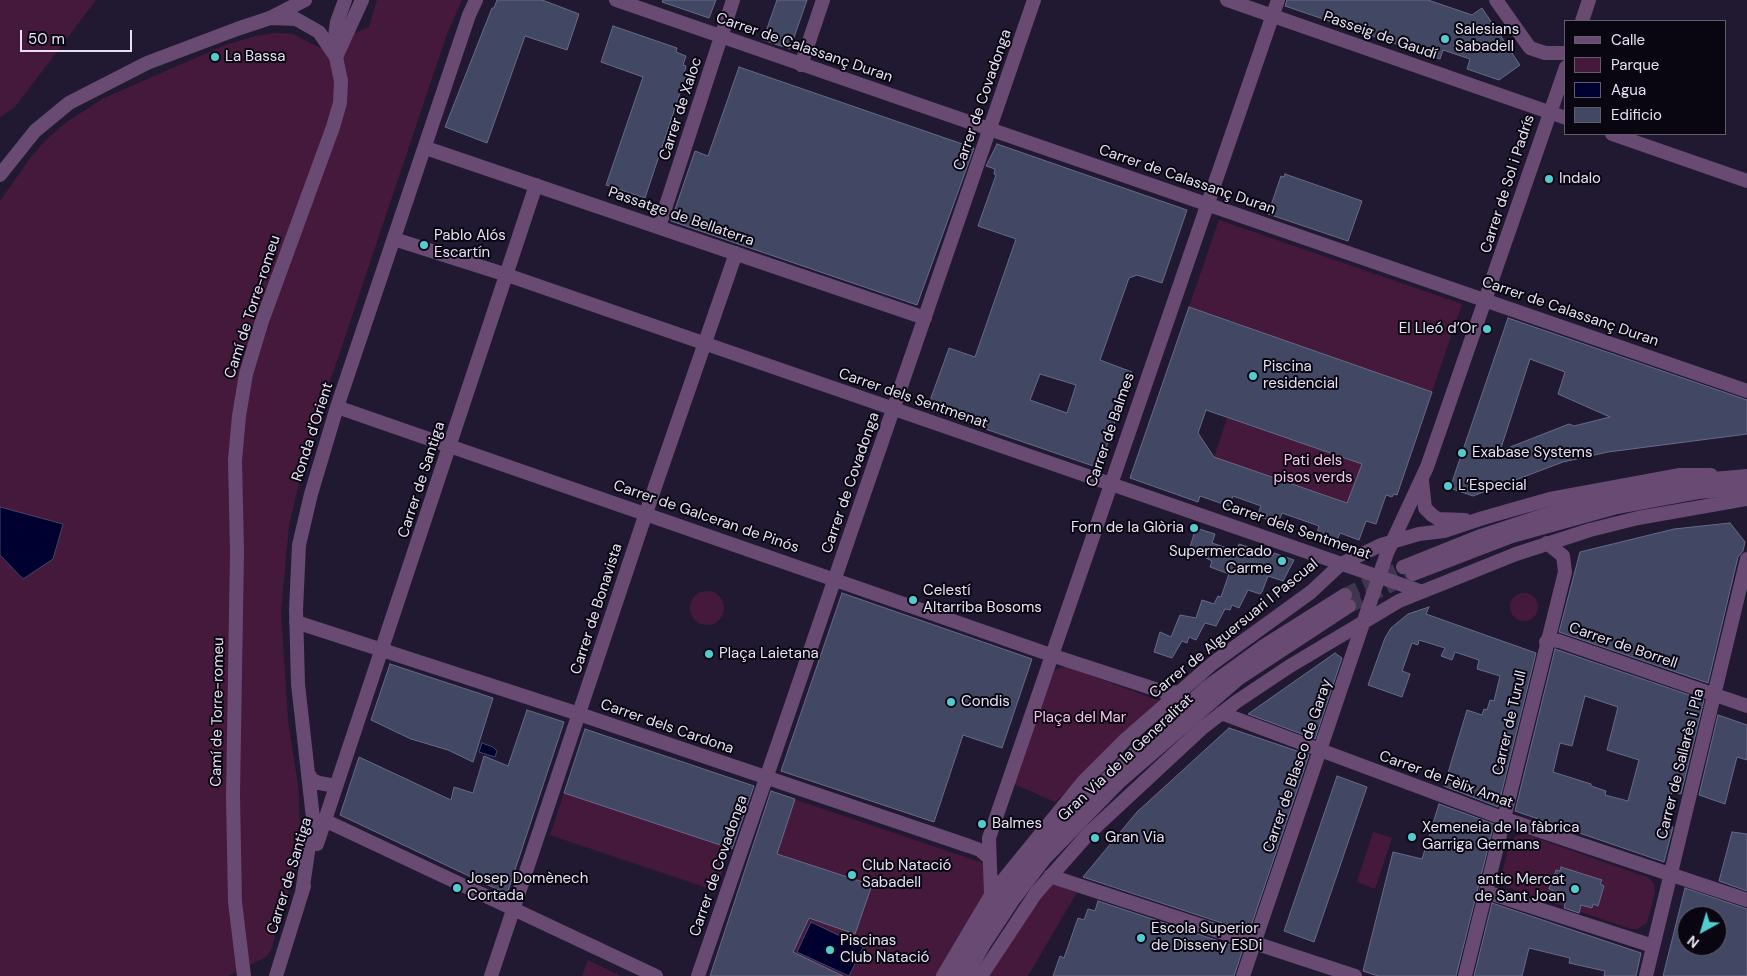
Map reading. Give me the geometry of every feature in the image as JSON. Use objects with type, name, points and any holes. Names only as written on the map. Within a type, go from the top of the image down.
[{"type":"street","points":[[270,18],[306,0]]},
{"type":"street","points":[[335,54],[337,22],[345,0]]},
{"type":"street","points":[[335,54],[362,0]]},
{"type":"street","name":"Ronda d'Orient","points":[[302,893],[313,818],[298,684],[296,622],[299,545],[311,494],[338,406],[469,15],[476,0]]},
{"type":"street","name":"Carrer de Calassanç Duran","points":[[616,0],[1747,391]]},
{"type":"street","name":"Carrer de Xaloc","points":[[660,227],[733,0]]},
{"type":"street","points":[[802,65],[823,0]]},
{"type":"street","name":"Carrer de Covadonga","points":[[698,976],[1034,0]]},
{"type":"street","name":"Passeig de Gaudí","points":[[1227,0],[1564,117]]},
{"type":"street","name":"Carrer de Balmes","points":[[988,856],[989,838],[1206,204],[1278,0]]},
{"type":"street","points":[[1496,0],[1530,48],[1545,53],[1564,53]]},
{"type":"street","points":[[1582,20],[1589,0]]},
{"type":"street","name":"Camí de Torre-romeu","points":[[0,175],[34,131],[69,102],[147,63],[270,18],[296,19],[309,25],[319,32],[335,54],[341,81],[340,103],[262,321],[246,374],[239,416],[235,460],[236,551],[233,796],[234,902],[244,976]]},
{"type":"street","name":"Carrer de Sol i Padrís","points":[[1381,572],[1392,542],[1422,481],[1485,300],[1491,289],[1564,73]]},
{"type":"street","points":[[1615,135],[1747,181]]},
{"type":"street","name":"Passatge de Bellaterra","points":[[426,148],[925,318]]},
{"type":"street","name":"Carrer de Santiga","points":[[276,976],[324,820],[536,185]]},
{"type":"street","name":"Carrer dels Sentmenat","points":[[394,239],[507,275],[1341,564],[1381,572],[1420,591]]},
{"type":"street","name":"Carrer de Bonavista","points":[[490,976],[736,253]]},
{"type":"street","name":"Carrer de Galceran de Pinós","points":[[338,406],[1051,655],[1167,693],[1179,692]]},
{"type":"street","name":"Carrer de Alguersuari I Pascual","points":[[943,976],[991,895],[1083,782],[1179,692],[1234,646],[1311,592],[1341,564],[1355,555],[1419,534],[1444,532],[1483,518],[1550,499],[1680,475],[1747,476]]},
{"type":"street","points":[[1747,476],[1654,488],[1564,509],[1478,537],[1408,570],[1512,536],[1617,507],[1698,492],[1747,488]]},
{"type":"street","name":"Carrer de Sol i Padrís","points":[[1422,481],[1425,508],[1438,519],[1483,518]]},
{"type":"street","points":[[962,975],[1089,833],[1221,713],[1290,666],[1388,607],[1420,591],[1547,543],[1638,518],[1747,499]]},
{"type":"street","name":"Carrer de Turull","points":[[1465,976],[1566,564],[1563,556],[1547,543]]},
{"type":"street","name":"Carrer de Sallarès i Pla","points":[[1646,976],[1747,559]]},
{"type":"street","name":"Carrer de Blasco de Garay","points":[[1243,976],[1381,572]]},
{"type":"street","name":"Gran Via de la Generalitat","points":[[962,975],[972,939],[997,901],[1025,866],[1085,799],[1206,688],[1264,646],[1347,601]]},
{"type":"street","name":"Carrer dels Cardona","points":[[296,622],[579,714],[969,846],[980,850],[988,856]]},
{"type":"street","name":"Carrer de Borrell","points":[[1546,642],[1552,640],[1559,641],[1747,706]]},
{"type":"street","name":"Carrer de Fèlix Amat","points":[[1221,713],[1320,752],[1505,819],[1747,900]]},
{"type":"street","points":[[308,774],[312,780],[336,786]]},
{"type":"street","points":[[324,820],[656,976]]},
{"type":"street","points":[[988,856],[991,895]]},
{"type":"street","points":[[1050,876],[1355,976]]},
{"type":"street","points":[[1486,892],[1653,946]]},
{"type":"street","points":[[981,976],[1033,896]]},
{"type":"green space","points":[[0,0],[96,0],[15,107],[0,117]]},
{"type":"green space","points":[[377,0],[462,0],[447,34],[327,390],[298,487],[289,526],[281,612],[288,720],[298,786],[301,842],[298,859],[271,950],[266,957],[228,976],[0,976],[0,201],[31,157],[46,140],[65,123],[104,98],[225,45],[252,37],[273,33],[293,34],[320,48],[369,27]]},
{"type":"green space","points":[[1219,220],[1462,304],[1432,392],[1189,307]]},
{"type":"green space","name":"Pati dels pisos verds","points":[[1227,418],[1362,464],[1347,503],[1214,457]]},
{"type":"green space","points":[[707,591],[714,592],[719,596],[723,601],[723,615],[719,620],[714,624],[707,625],[700,624],[695,620],[691,615],[690,608],[691,601],[695,596],[700,592]]},
{"type":"green space","points":[[1524,593],[1534,597],[1538,607],[1534,617],[1524,621],[1514,617],[1510,607],[1514,597]]},
{"type":"green space","name":"Plaça del Mar","points":[[1065,666],[1160,701],[1055,802],[1014,784],[1050,672]]},
{"type":"green space","name":"Club Natació Sabadell","points":[[773,792],[986,864],[991,895],[942,976],[710,976]]},
{"type":"green space","points":[[564,793],[730,849],[716,891],[550,835]]},
{"type":"green space","points":[[1373,832],[1392,838],[1375,889],[1357,882]]},
{"type":"green space","points":[[1525,834],[1649,878],[1654,884],[1655,892],[1647,923],[1637,929],[1631,929],[1507,887],[1502,873],[1510,843],[1516,836]],"holes":[[[1561,867],[1601,880],[1600,884],[1604,886],[1598,905],[1593,904],[1592,908],[1581,905],[1580,909],[1565,905],[1566,900],[1552,895],[1554,891],[1549,889],[1555,870],[1560,871]]]},
{"type":"green space","points":[[1051,882],[1077,892],[1028,976],[985,976]]},
{"type":"green space","points":[[588,960],[621,976],[582,976]]},
{"type":"water","points":[[0,507],[63,524],[53,559],[23,579],[0,555]]},
{"type":"water","points":[[482,743],[493,747],[497,751],[495,757],[479,752]]},
{"type":"water","name":"Piscinas Club Natació","points":[[811,922],[863,947],[849,976],[797,952]]},
{"type":"building","points":[[497,0],[542,0],[579,14],[567,50],[525,36],[487,143],[445,127],[492,8],[494,8]]},
{"type":"building","points":[[663,0],[716,0],[709,18],[662,2]]},
{"type":"building","points":[[777,0],[807,0],[790,49],[763,40]]},
{"type":"building","name":"Salesians Sabadell","points":[[1287,0],[1428,0],[1472,15],[1482,8],[1520,65],[1499,80],[1467,69],[1470,59],[1443,50],[1440,59],[1285,6]]},
{"type":"building","points":[[613,26],[677,48],[676,52],[686,56],[683,65],[686,66],[684,74],[686,75],[645,198],[606,185],[643,77],[601,62]]},
{"type":"building","points":[[739,67],[974,148],[917,305],[671,221],[695,151],[708,156]]},
{"type":"building","points":[[997,144],[1187,210],[1162,283],[1137,275],[1129,278],[1100,360],[1132,372],[1099,468],[927,409],[949,348],[975,357],[1016,239],[978,226],[996,175],[994,174],[995,169],[986,166]],"holes":[[[1040,374],[1076,385],[1067,413],[1030,400]]]},
{"type":"building","points":[[1285,174],[1362,201],[1348,241],[1268,214],[1281,176],[1284,177]]},
{"type":"building","points":[[1189,307],[1432,392],[1397,495],[1394,494],[1392,497],[1386,495],[1376,524],[1366,521],[1359,540],[1340,533],[1336,543],[1316,536],[1319,526],[1282,513],[1278,523],[1257,516],[1261,506],[1233,496],[1229,506],[1200,496],[1198,502],[1130,478]],"holes":[[[1206,410],[1362,464],[1347,503],[1214,457],[1198,433]]]},
{"type":"building","points":[[1508,318],[1747,400],[1747,434],[1608,452],[1563,462],[1473,496],[1450,488]],"holes":[[[1530,359],[1565,372],[1558,394],[1610,417],[1574,426],[1569,424],[1500,451]]]},
{"type":"building","points":[[1730,523],[1745,542],[1743,551],[1738,557],[1708,683],[1559,632],[1580,552],[1674,529]]},
{"type":"building","points":[[1196,528],[1215,534],[1212,543],[1236,551],[1239,544],[1273,556],[1274,553],[1294,560],[1283,581],[1268,576],[1260,594],[1248,590],[1239,608],[1232,605],[1230,610],[1225,609],[1216,626],[1205,623],[1196,640],[1189,637],[1187,643],[1182,641],[1172,658],[1154,652],[1160,632],[1171,637],[1180,615],[1196,618],[1202,600],[1214,604],[1218,596],[1221,597],[1229,574],[1210,567],[1212,561],[1206,558],[1207,556],[1189,550]]},
{"type":"building","points":[[842,593],[1032,659],[1002,748],[963,735],[934,822],[781,771]]},
{"type":"building","points":[[1429,607],[1426,614],[1536,653],[1498,807],[1444,786],[1467,710],[1482,715],[1484,709],[1487,710],[1490,700],[1494,701],[1500,676],[1477,669],[1479,660],[1455,652],[1452,660],[1441,656],[1445,648],[1419,640],[1418,645],[1412,643],[1402,671],[1410,674],[1402,697],[1368,685],[1385,638],[1391,628],[1408,614]]},
{"type":"building","points":[[1555,649],[1704,700],[1681,794],[1672,792],[1664,824],[1673,827],[1664,862],[1515,811]],"holes":[[[1585,696],[1618,707],[1607,750],[1639,760],[1628,801],[1605,795],[1606,791],[1591,786],[1591,784],[1553,772],[1560,743],[1572,746]]]},
{"type":"building","points":[[1335,653],[1342,658],[1315,739],[1248,714]]},
{"type":"building","points":[[390,664],[493,698],[473,762],[448,750],[411,739],[371,720]]},
{"type":"building","points":[[527,710],[564,722],[507,894],[340,815],[359,757],[451,800],[454,787],[473,793],[484,756],[508,766]]},
{"type":"building","points":[[1718,715],[1747,725],[1747,760],[1737,757],[1725,804],[1699,795]]},
{"type":"building","points":[[1229,728],[1309,755],[1249,932],[1083,877],[1137,812]]},
{"type":"building","points":[[585,729],[754,786],[732,849],[564,793]]},
{"type":"building","points":[[1337,776],[1367,787],[1314,942],[1284,931]]},
{"type":"building","points":[[771,791],[795,799],[777,854],[872,885],[855,934],[809,918],[793,952],[843,976],[710,976]]},
{"type":"building","points":[[1439,804],[1494,824],[1456,976],[1378,976],[1363,971],[1393,852],[1422,859]]},
{"type":"building","points":[[1732,832],[1747,834],[1747,891],[1719,881]]},
{"type":"building","points":[[1561,867],[1602,880],[1600,884],[1604,886],[1598,906],[1593,904],[1592,908],[1581,905],[1579,913],[1564,908],[1566,900],[1552,895],[1554,891],[1549,889],[1556,870],[1560,871]]},
{"type":"building","points":[[1685,888],[1747,909],[1747,976],[1663,976],[1677,920],[1677,956],[1727,956],[1727,906],[1680,906]]},
{"type":"building","name":"Escola Superior de Disseny ESDi","points":[[1098,901],[1243,949],[1234,976],[1053,976],[1060,956],[1064,958],[1078,918],[1084,920],[1088,909],[1095,911]]},
{"type":"building","points":[[1492,903],[1641,953],[1636,976],[1604,976],[1605,971],[1569,963],[1570,958],[1529,948],[1522,976],[1474,976]]},
{"type":"tunnel","points":[[1345,595],[1403,567]]},
{"type":"tunnel","points":[[1349,606],[1413,574]]},
{"type":"place","name":"Salesians Sabadell","points":[[1445,39]]},
{"type":"place","name":"La Bassa","points":[[215,57]]},
{"type":"place","name":"Indalo","points":[[1549,179]]},
{"type":"place","name":"Pablo Alós Escartín","points":[[424,245]]},
{"type":"place","name":"El Lleó d’Or","points":[[1487,329]]},
{"type":"place","name":"Piscina residencial","points":[[1253,376]]},
{"type":"place","name":"Exabase Systems","points":[[1462,453]]},
{"type":"place","name":"L’Especial","points":[[1448,486]]},
{"type":"place","name":"Forn de la Glòria","points":[[1194,528]]},
{"type":"place","name":"Supermercado Carme","points":[[1282,561]]},
{"type":"place","name":"Celestí Altarriba Bosoms","points":[[913,600]]},
{"type":"place","name":"Plaça Laietana","points":[[709,654]]},
{"type":"place","name":"Condis","points":[[951,702]]},
{"type":"place","name":"Balmes","points":[[982,824]]},
{"type":"place","name":"Xemeneia de la fàbrica Garriga Germans","points":[[1412,837]]},
{"type":"place","name":"Gran Via","points":[[1095,838]]},
{"type":"place","name":"Club Natació Sabadell","points":[[852,875]]},
{"type":"place","name":"Josep Domènech Cortada","points":[[457,888]]},
{"type":"place","name":"antic Mercat de Sant Joan","points":[[1575,889]]},
{"type":"place","name":"Escola Superior de Disseny ESDi","points":[[1141,938]]},
{"type":"place","name":"Piscinas Club Natació","points":[[830,950]]}]
